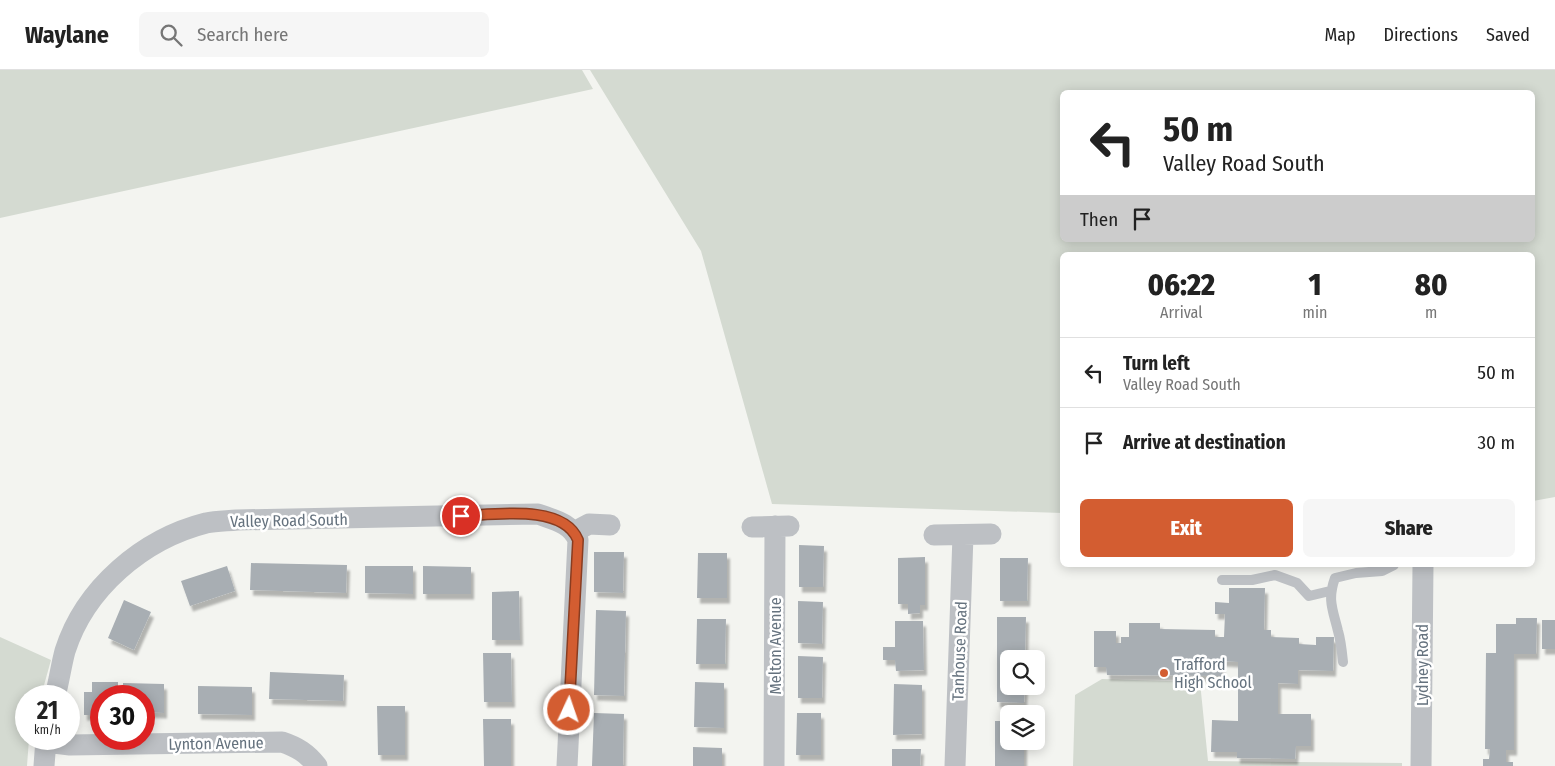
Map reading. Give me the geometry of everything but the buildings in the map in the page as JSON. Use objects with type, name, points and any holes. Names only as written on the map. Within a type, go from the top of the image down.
[{"type":"street","name":"Valley Road South","points":[[58,685],[66,651],[79,621],[98,591],[122,567],[147,548],[207,523],[237,520],[538,514],[566,525],[574,532]]},
{"type":"street","points":[[566,766],[578,540],[574,532],[589,524],[610,525]]},
{"type":"street","name":"Melton Avenue","points":[[752,527],[782,526],[774,766]]},
{"type":"street","points":[[934,535],[991,534]]},
{"type":"street","name":"Tanhouse Road","points":[[955,766],[963,535]]},
{"type":"street","name":"Lydney Road","points":[[1421,766],[1422,567]]},
{"type":"street","name":"Lynton Avenue","points":[[80,745],[282,742],[295,746],[308,755],[317,766]]},
{"type":"street","points":[[44,766],[45,750]]},
{"type":"lane","points":[[1343,662],[1338,632],[1331,608],[1330,591],[1334,578],[1356,573],[1382,571],[1390,567]]},
{"type":"lane","points":[[1222,580],[1252,580],[1275,575],[1297,583],[1309,596],[1330,591]]},
{"type":"shaded area","points":[[0,70],[582,70],[593,89],[0,218]]},
{"type":"shaded area","points":[[590,70],[1555,70],[1555,497],[1535,501],[1535,252],[1060,252],[1060,513],[772,504],[701,251]]},
{"type":"shaded area","points":[[0,637],[51,660],[44,685],[15,685],[15,750],[28,750],[27,766],[0,766]]},
{"type":"shaded area","points":[[1102,679],[1200,682],[1208,761],[1402,763],[1402,766],[1073,766],[1075,695]]},
{"type":"place","name":"Trafford High School","points":[[1164,673]]},
{"type":"route","points":[[461,516],[538,514],[566,525],[574,532],[578,540],[569,710]]}]
